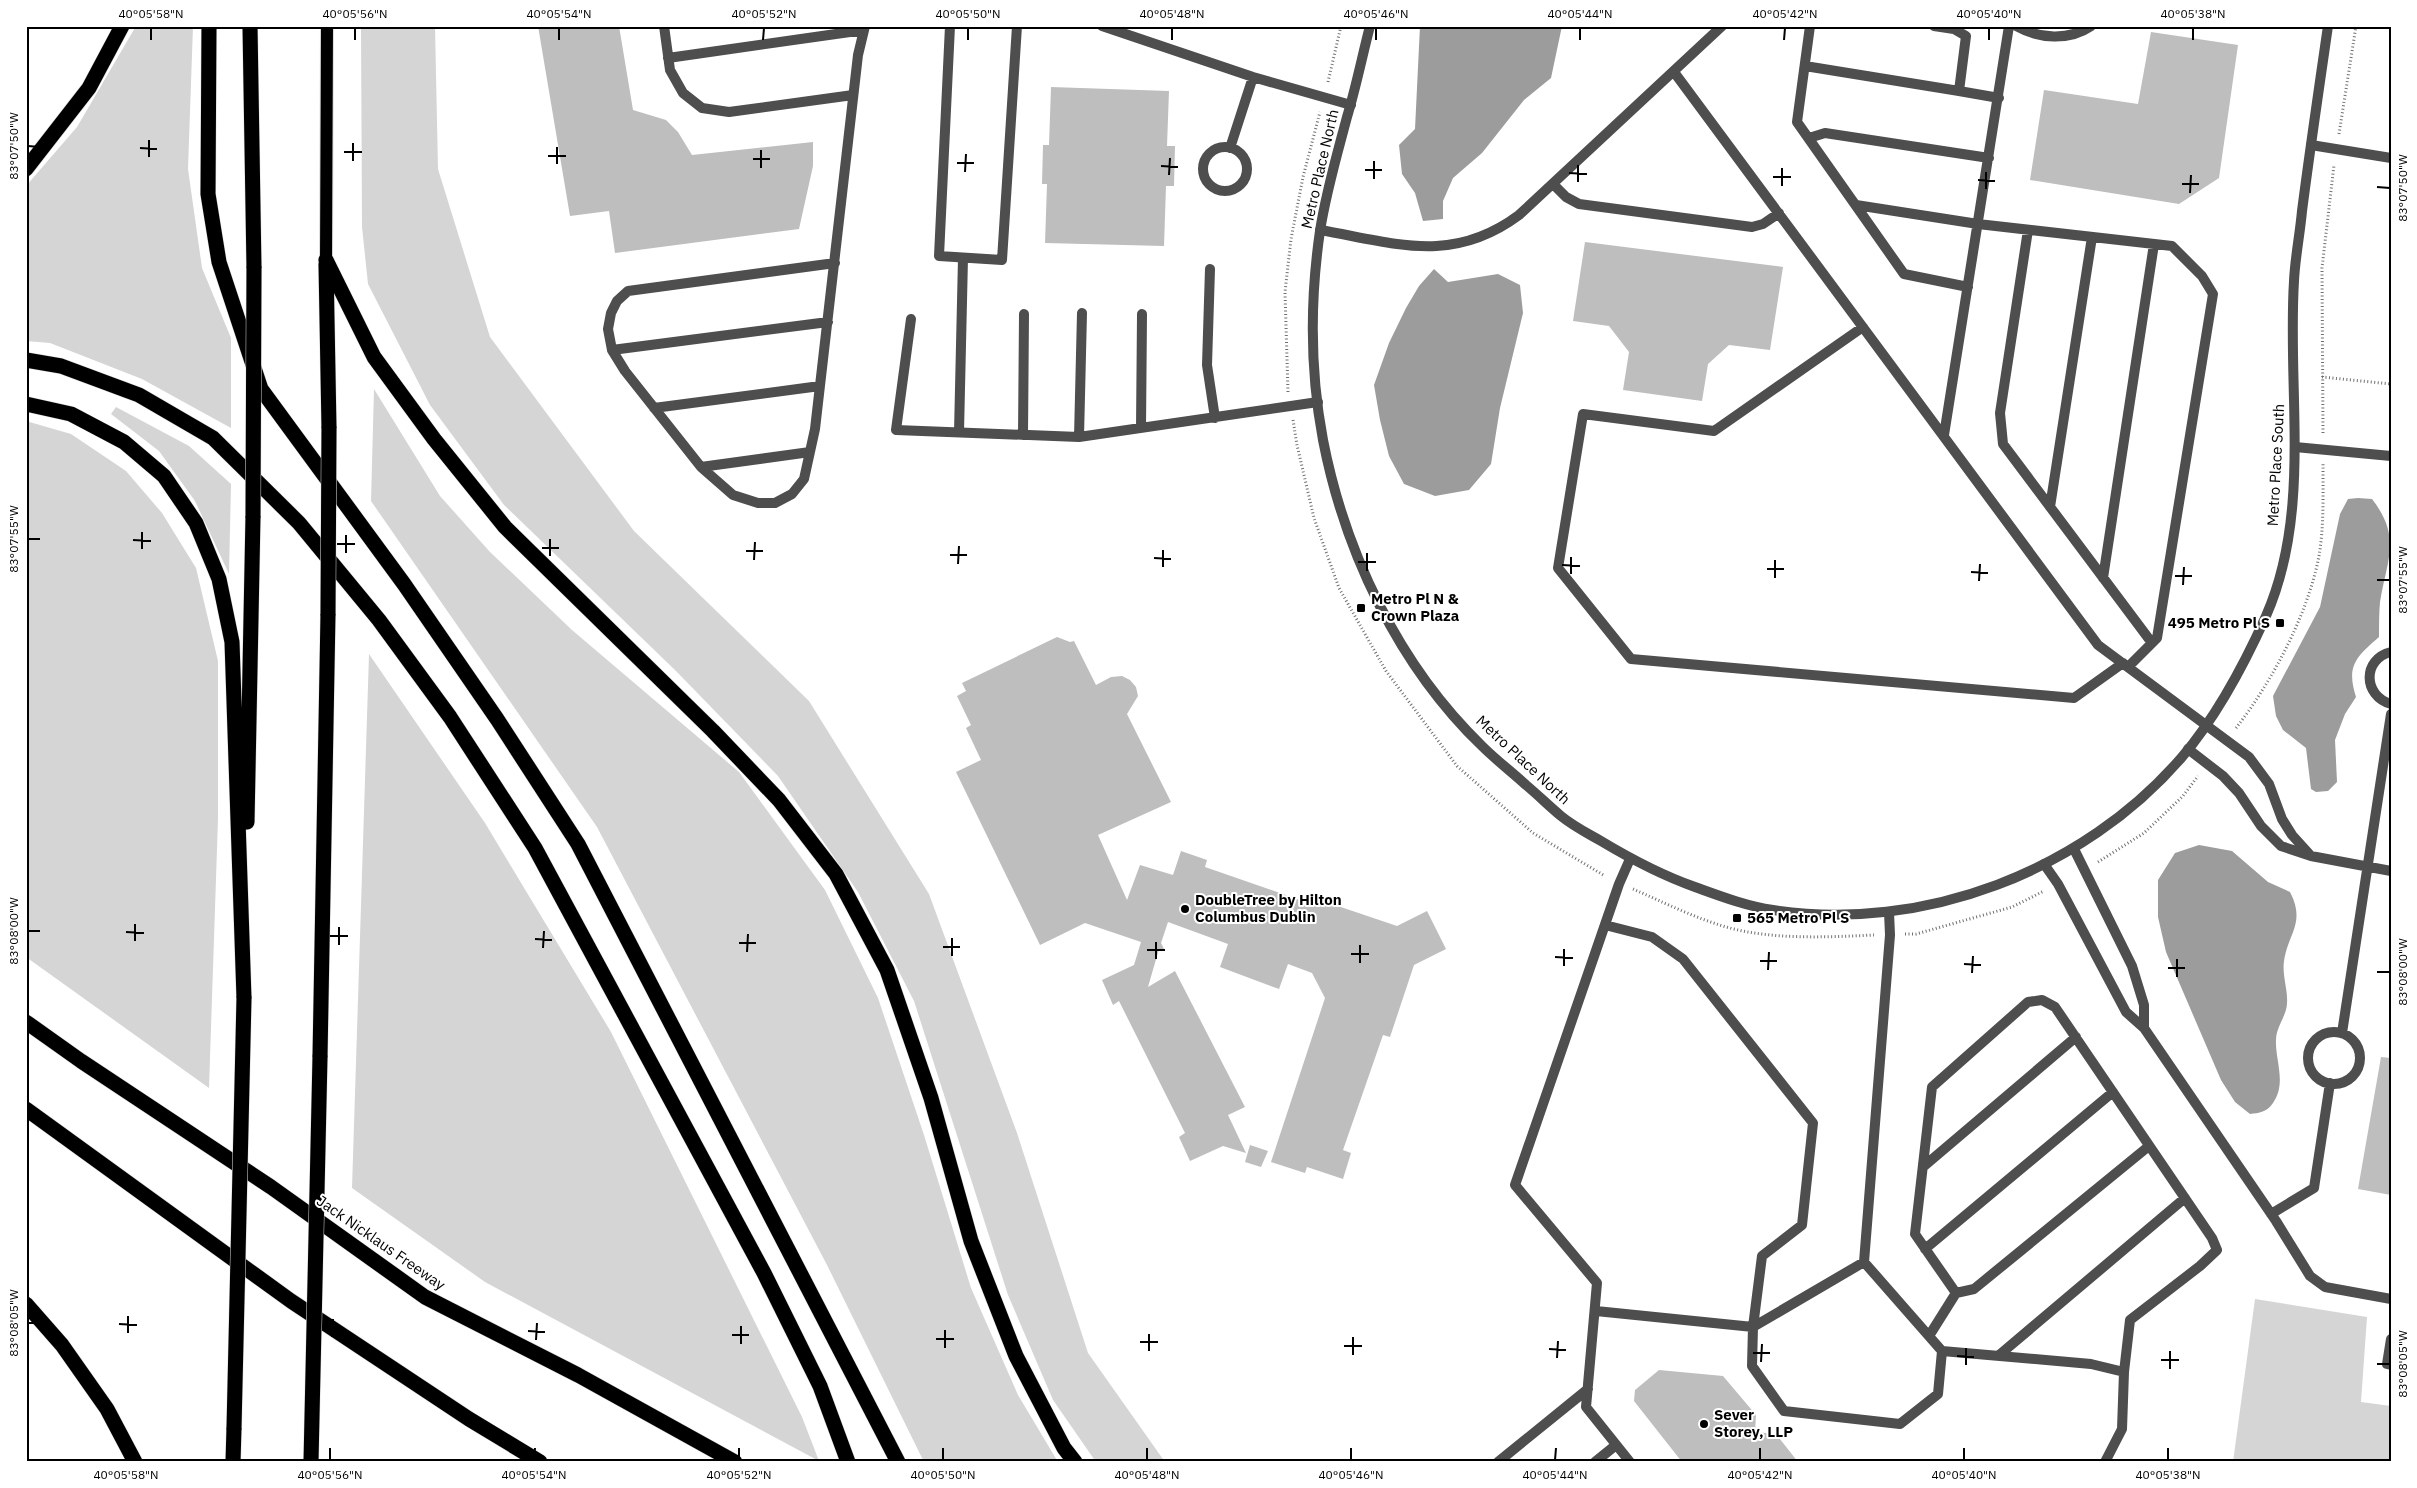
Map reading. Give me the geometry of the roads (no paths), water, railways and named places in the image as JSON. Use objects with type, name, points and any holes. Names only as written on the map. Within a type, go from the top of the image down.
[{"type":"highway","points":[[26,169],[89,88],[122,26]]},
{"type":"highway","points":[[209,26],[208,194],[219,262],[261,389],[415,600],[497,718],[578,844],[898,1462]]},
{"type":"highway","points":[[233,1462],[253,516],[254,268],[250,26]]},
{"type":"highway","points":[[311,1462],[328,614],[329,428],[326,260]]},
{"type":"highway","points":[[326,260],[374,357],[434,439],[505,527],[713,731],[779,800],[836,874],[887,970],[931,1098],[971,1241],[1016,1356],[1064,1448],[1075,1462]]},
{"type":"highway","points":[[26,360],[61,366],[139,395],[213,438],[299,523],[379,620],[450,717],[535,848],[764,1273],[820,1386],[848,1462]]},
{"type":"highway","points":[[26,404],[72,414],[124,442],[164,476],[196,523],[219,579],[232,642],[244,998]]},
{"type":"highway","points":[[26,1010],[81,1061]]},
{"type":"highway","name":"Jack Nicklaus Freeway","points":[[26,1022],[81,1061],[271,1187],[425,1297],[578,1376],[735,1462]]},
{"type":"highway","points":[[26,1109],[291,1301],[520,1451],[540,1462]]},
{"type":"highway","points":[[26,1304],[62,1345],[107,1409],[135,1462]]},
{"type":"highway","points":[[520,1451],[533,1462]]},
{"type":"main road","points":[[326,260],[327,26]]},
{"type":"street","points":[[664,26],[670,70],[683,93],[702,108],[729,112],[854,95]]},
{"type":"street","points":[[950,26],[938,256],[1002,260],[1017,26]]},
{"type":"street","points":[[1102,26],[1253,77],[1351,105]]},
{"type":"street","name":"Metro Place North","points":[[1370,26],[1328,188],[1320,230],[1312,296],[1314,373],[1324,440],[1350,539],[1376,598],[1401,643],[1437,694],[1480,744],[1565,819],[1630,859],[1666,876],[1738,902],[1773,910]]},
{"type":"street","points":[[1320,230],[1414,246],[1447,246],[1480,238],[1504,226],[1553,184],[1722,26]]},
{"type":"street","points":[[1810,26],[1797,122],[1904,274],[1968,287]]},
{"type":"street","points":[[1934,26],[1954,29],[1966,36],[1959,91]]},
{"type":"street","points":[[1944,435],[2009,26]]},
{"type":"street","points":[[2016,26],[2039,35],[2062,37],[2084,31],[2091,26]]},
{"type":"street","name":"Metro Place South","points":[[1773,910],[1830,915],[1889,912],[1967,895],[2004,882],[2044,864],[2074,849],[2150,790],[2188,749],[2228,692],[2268,612],[2281,568],[2291,511],[2295,447],[2294,281],[2310,145],[2328,26]]},
{"type":"street","points":[[668,58],[864,28],[858,56],[835,263],[820,386],[804,478],[792,494],[775,503],[758,504],[733,495],[701,467],[625,371],[612,350],[608,329],[611,313],[617,300],[628,291],[835,263]]},
{"type":"street","points":[[1805,66],[1998,98]]},
{"type":"street","points":[[1674,72],[2098,645],[2250,757],[2269,784],[2282,819],[2292,835],[2311,856]]},
{"type":"street","points":[[1230,148],[1253,77]]},
{"type":"street","points":[[1809,138],[1825,133],[1989,158]]},
{"type":"street","points":[[2310,145],[2391,158]]},
{"type":"street","points":[[1230,148],[1242,155],[1247,169],[1246,176],[1238,188],[1224,191],[1211,186],[1204,173],[1204,166],[1210,154],[1216,150],[1230,148]]},
{"type":"street","points":[[1553,184],[1566,197],[1579,204],[1752,227],[1763,224],[1778,213]]},
{"type":"street","points":[[1856,205],[1978,224],[2172,246],[2202,276],[2214,294],[2157,638],[2152,643],[2126,665],[2074,698],[1631,659],[1558,568],[1583,414],[1714,432],[1862,327]]},
{"type":"street","points":[[2028,230],[2000,413],[2003,444],[2152,643]]},
{"type":"street","points":[[2050,507],[2092,237]]},
{"type":"street","points":[[2103,578],[2154,244]]},
{"type":"street","points":[[959,432],[963,258]]},
{"type":"street","points":[[1210,269],[1207,365],[1215,418]]},
{"type":"street","points":[[1079,437],[1082,313]]},
{"type":"street","points":[[1023,435],[1024,314]]},
{"type":"street","points":[[1141,428],[1142,314]]},
{"type":"street","points":[[911,319],[896,430],[1079,437],[1318,402]]},
{"type":"street","points":[[612,350],[828,322]]},
{"type":"street","points":[[654,408],[820,386]]},
{"type":"street","points":[[2295,447],[2323,449],[2365,456],[2391,456]]},
{"type":"street","points":[[701,467],[810,452]]},
{"type":"street","points":[[2391,652],[2378,658],[2372,665],[2369,681],[2376,697],[2391,704]]},
{"type":"street","points":[[2342,1033],[2391,714]]},
{"type":"street","points":[[2188,749],[2233,787],[2261,826],[2281,846],[2311,856],[2391,871]]},
{"type":"street","points":[[2074,849],[2132,966],[2144,1005],[2144,1028]]},
{"type":"street","points":[[1630,859],[1619,884],[1515,1186],[1597,1283],[1586,1407],[1630,1462]]},
{"type":"street","points":[[2044,864],[2058,884],[2126,1012],[2144,1028],[2310,1276],[2325,1287],[2391,1299]]},
{"type":"street","points":[[1606,925],[1652,937],[1683,959],[1813,1123],[1802,1225],[1762,1256],[1753,1327],[1752,1366],[1784,1411],[1900,1424],[1938,1394],[1942,1351],[1864,1262],[1890,935],[1889,912]]},
{"type":"street","points":[[1956,1292],[1916,1234],[1932,1087],[2028,1002],[2042,1000],[2055,1007],[2212,1238],[2217,1250],[2130,1320],[2124,1372],[2122,1429],[2107,1461]]},
{"type":"street","points":[[2334,1032],[2342,1033],[2355,1042],[2359,1050],[2358,1067],[2347,1080],[2330,1083],[2315,1075],[2310,1067],[2309,1050],[2319,1037],[2334,1032]]},
{"type":"street","points":[[1923,1167],[2076,1037]]},
{"type":"street","points":[[2270,1214],[2314,1188],[2330,1083]]},
{"type":"street","points":[[1926,1248],[2113,1092]]},
{"type":"street","points":[[1930,1336],[1956,1292],[1974,1289],[2149,1146]]},
{"type":"street","points":[[1998,1356],[2185,1198]]},
{"type":"street","points":[[1596,1310],[1753,1327],[1864,1262]]},
{"type":"street","points":[[2391,1339],[2387,1364],[2391,1365]]},
{"type":"street","points":[[1942,1351],[2091,1364],[2124,1372]]},
{"type":"street","points":[[1498,1462],[1588,1389]]},
{"type":"street","points":[[1596,1462],[1616,1445]]},
{"type":"place","name":"Metro Pl N & Crown Plaza","points":[[1361,608]]},
{"type":"place","name":"495 Metro Pl S","points":[[2280,623]]},
{"type":"place","name":"DoubleTree by Hilton Columbus Dublin","points":[[1185,909]]},
{"type":"place","name":"565 Metro Pl S","points":[[1737,918]]},
{"type":"place","name":"Sever Storey, LLP","points":[[1704,1424]]}]
